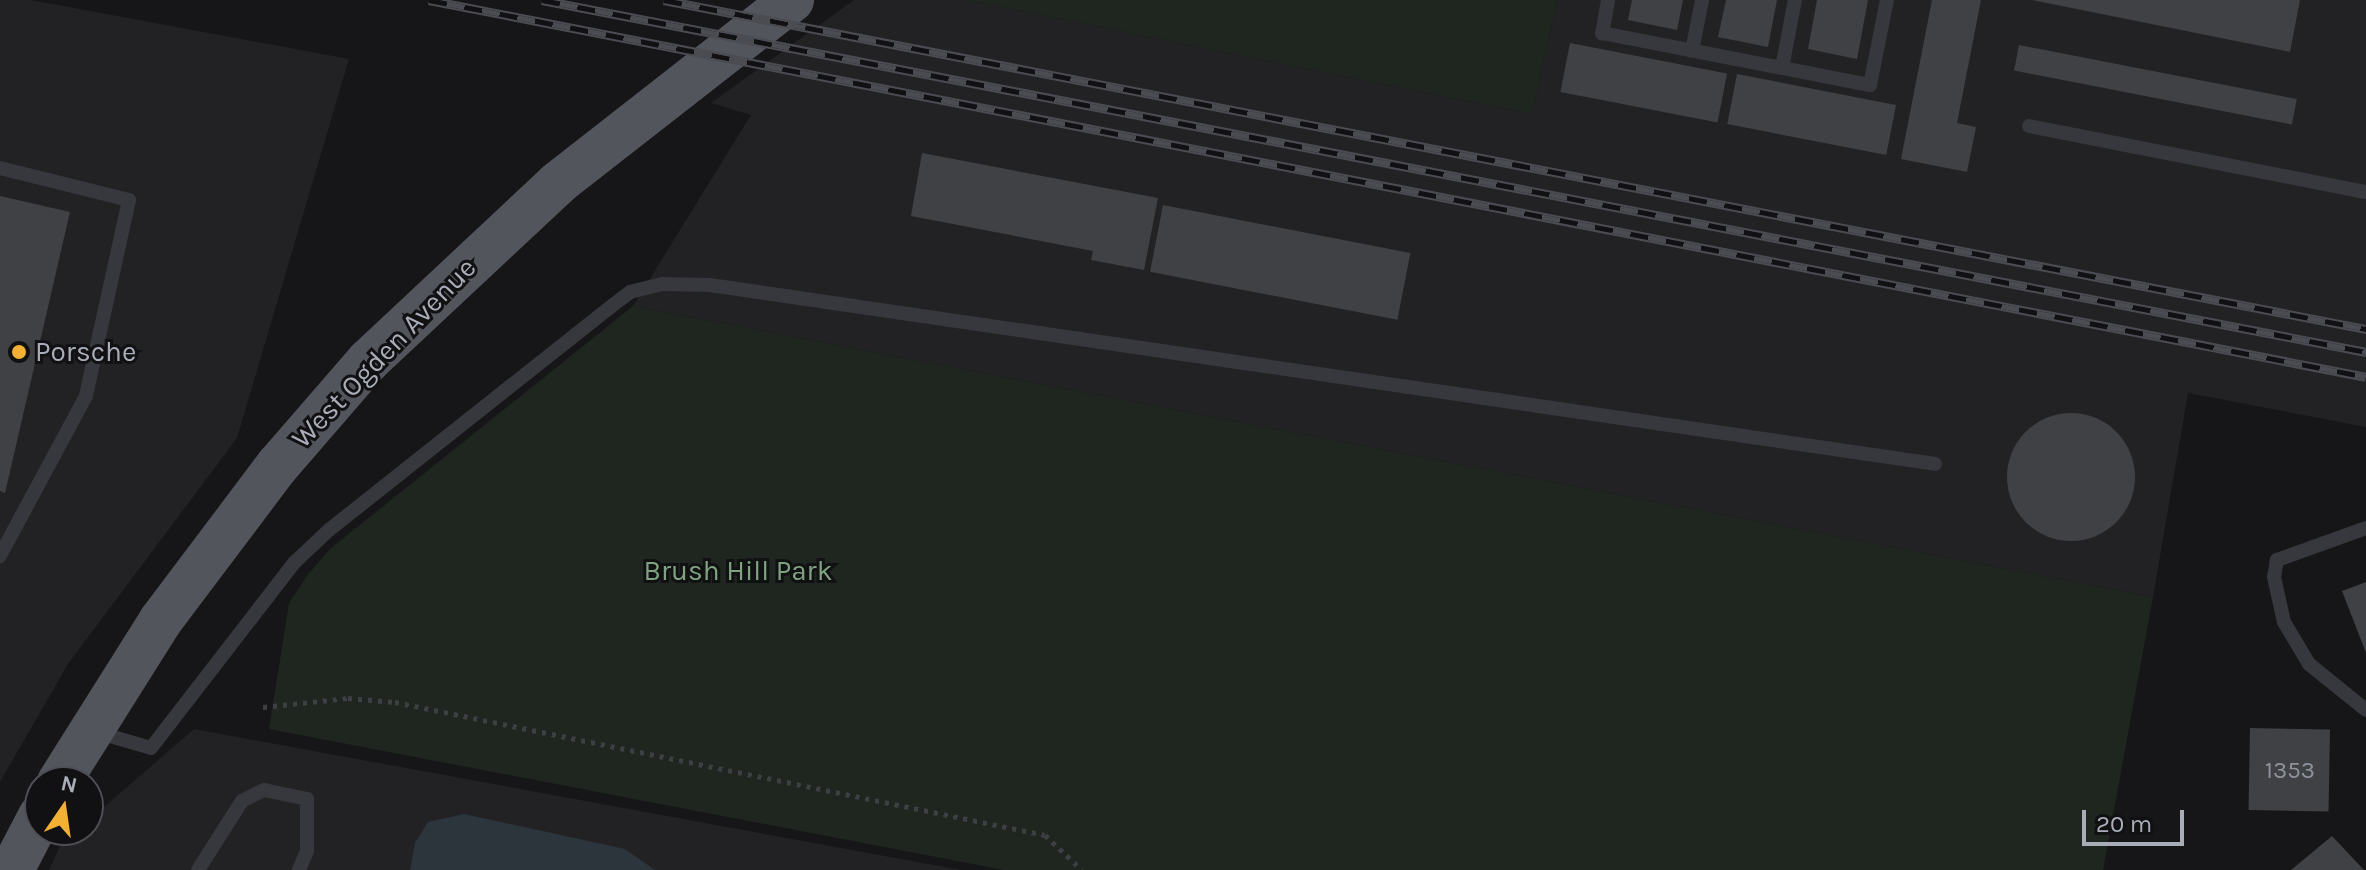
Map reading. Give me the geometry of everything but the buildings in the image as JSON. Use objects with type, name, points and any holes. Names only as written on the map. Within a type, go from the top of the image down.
[{"type":"main road","name":"West Ogden Avenue","points":[[68,766],[88,730],[229,527],[368,361],[558,183],[792,0]]},
{"type":"main road","points":[[12,870],[24,846]]},
{"type":"lane","points":[[1608,0],[1602,33],[1870,85],[1887,0]]},
{"type":"lane","points":[[1692,51],[1702,0]]},
{"type":"lane","points":[[1782,68],[1795,0]]},
{"type":"lane","points":[[2029,126],[2366,192]]},
{"type":"lane","points":[[0,168],[129,200],[86,396],[7,530],[0,556]]},
{"type":"lane","points":[[88,730],[151,748],[295,562],[329,530],[630,292],[662,284],[726,287],[1935,464]]},
{"type":"lane","points":[[2366,528],[2277,560],[2274,577],[2284,622],[2309,664],[2366,710]]},
{"type":"lane","points":[[198,870],[242,801],[264,790],[307,799],[307,851],[299,870]]},
{"type":"path","points":[[263,707],[348,698],[395,702],[1045,835],[1082,870]]},
{"type":"shaded area","points":[[0,0],[31,0],[349,59],[237,438],[68,664],[0,782]]},
{"type":"shaded area","points":[[854,0],[966,0],[1532,114],[1557,0],[2366,0],[2366,427],[2188,393],[2153,597],[633,306],[751,115],[711,103]]},
{"type":"shaded area","points":[[194,729],[961,870],[49,870],[60,846],[104,846],[104,807]]},
{"type":"shaded area","points":[[464,814],[625,849],[655,870],[410,870],[415,843],[428,822]]},
{"type":"green space","points":[[966,0],[1557,0],[1532,114]]},
{"type":"green space","name":"Brush Hill Park","points":[[633,306],[2153,597],[2103,870],[1004,870],[269,729],[289,603],[309,573],[331,548]]},
{"type":"railway","points":[[429,0],[2366,377]]},
{"type":"railway","points":[[542,0],[2366,352]]},
{"type":"railway","points":[[664,0],[2366,329]]},
{"type":"place","name":"Porsche","points":[[19,352]]}]
